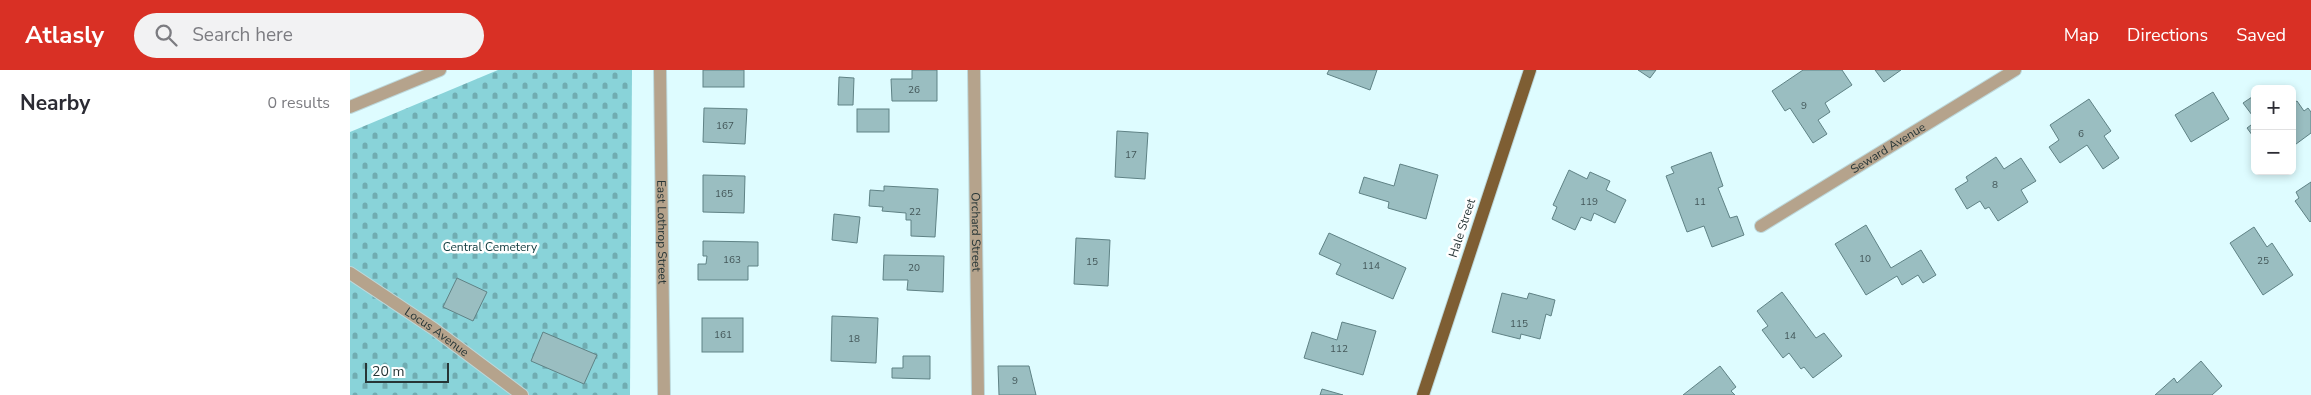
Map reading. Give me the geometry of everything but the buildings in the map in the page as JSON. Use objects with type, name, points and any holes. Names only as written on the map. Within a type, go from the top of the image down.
[{"type":"main road","name":"Hale Street","points":[[1423,395],[1530,70]]},
{"type":"street","points":[[350,107],[440,70]]},
{"type":"street","name":"East Lothrop Street","points":[[660,70],[664,395]]},
{"type":"street","name":"Orchard Street","points":[[974,70],[978,395]]},
{"type":"street","name":"Seward Avenue","points":[[1761,226],[2015,70]]},
{"type":"street","name":"Locus Avenue","points":[[351,272],[434,329],[522,395]]},
{"type":"green space","name":"Central Cemetery","points":[[498,70],[632,70],[630,395],[350,395],[350,132]]}]
